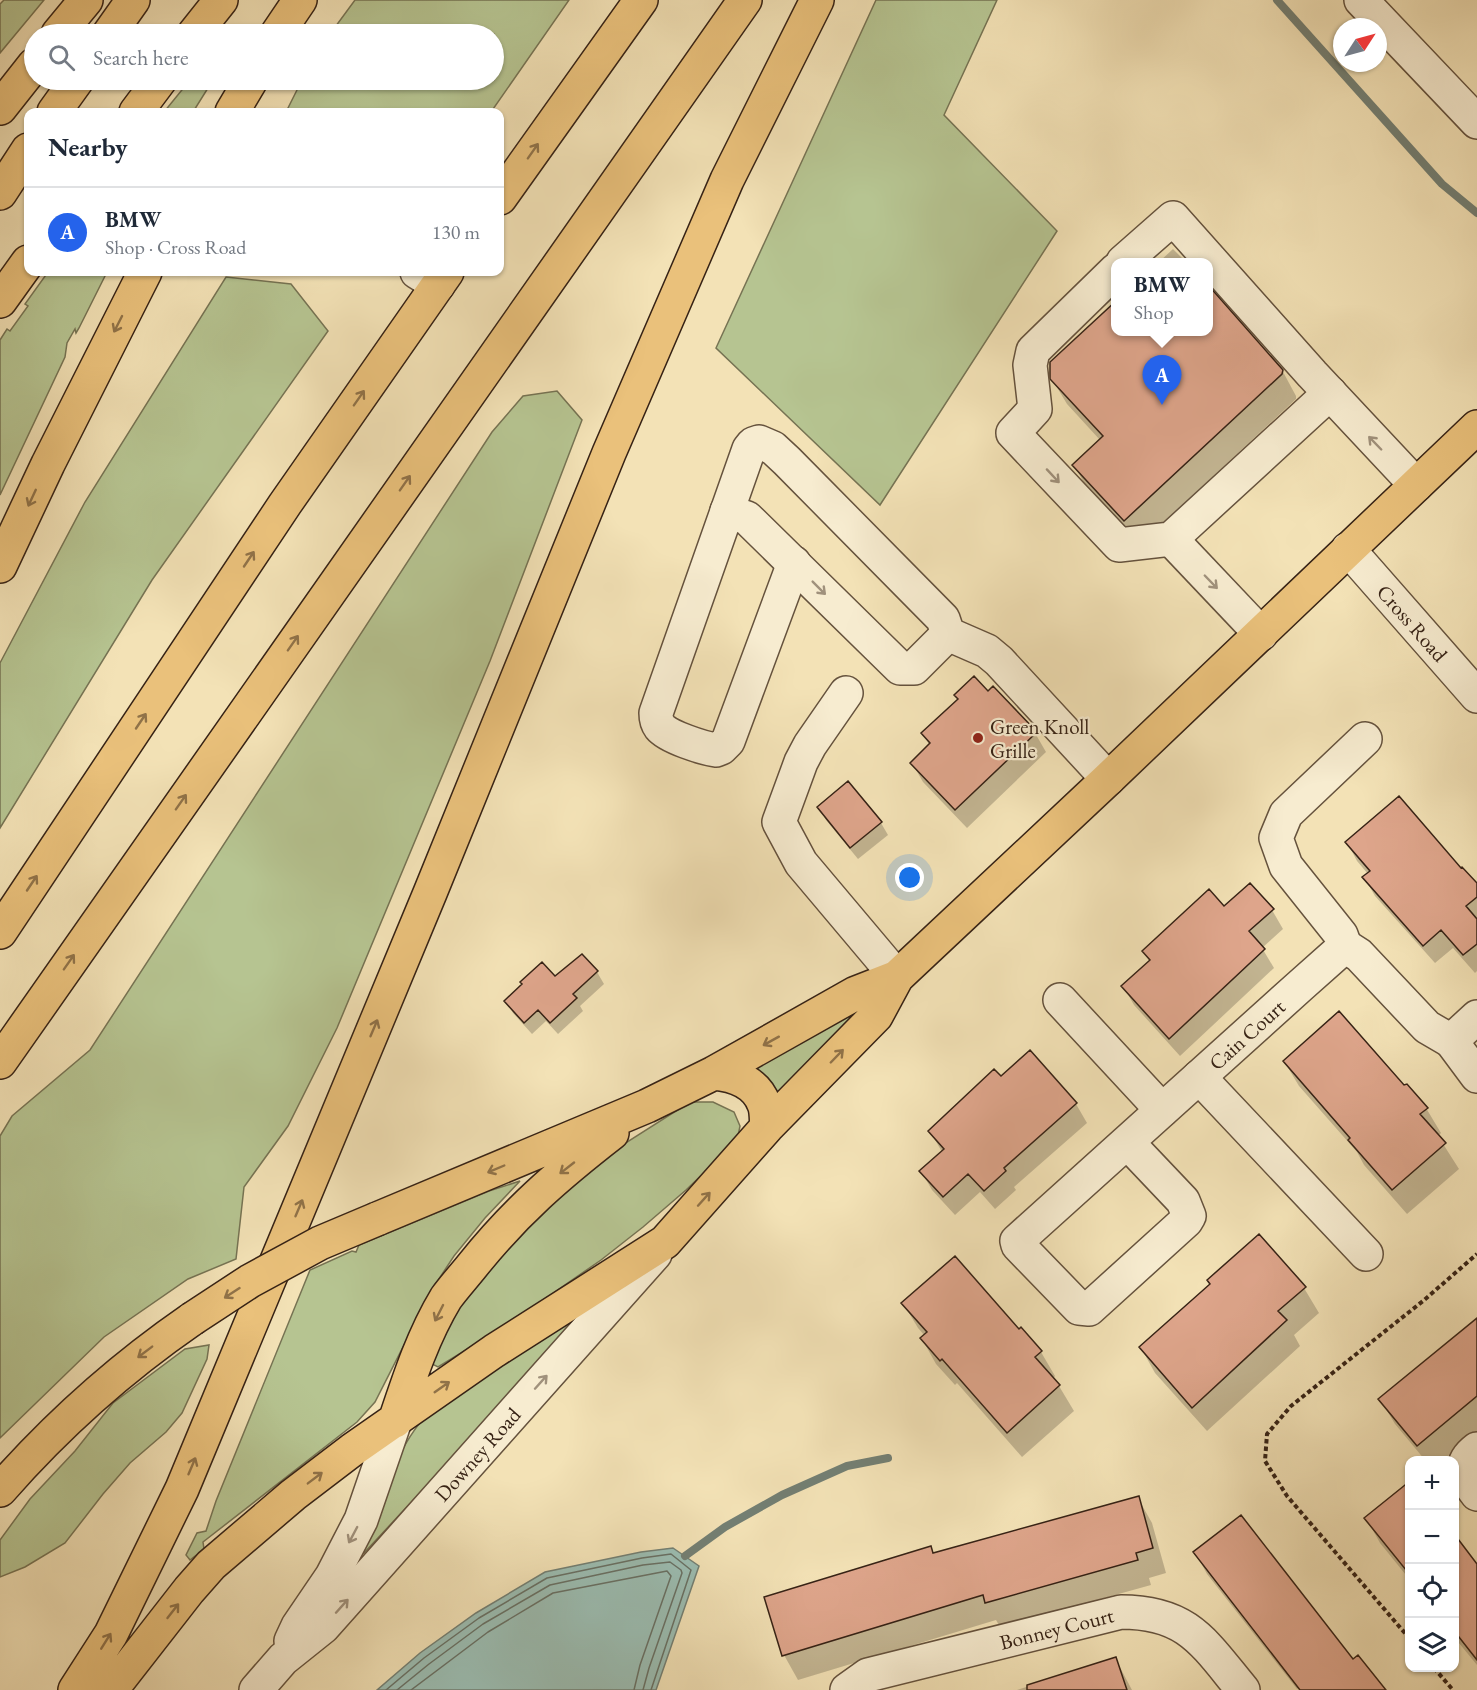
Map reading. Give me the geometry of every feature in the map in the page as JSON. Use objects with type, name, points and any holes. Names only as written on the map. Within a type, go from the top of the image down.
[{"type":"highway","points":[[66,24],[86,0]]},
{"type":"highway","points":[[116,24],[134,0]]},
{"type":"highway","points":[[202,24],[221,0]]},
{"type":"highway","points":[[284,24],[300,0]]},
{"type":"highway","points":[[504,192],[641,0]]},
{"type":"highway","points":[[0,1062],[745,0]]},
{"type":"highway","points":[[75,1690],[111,1634],[183,1489],[614,442],[727,180],[817,0]]},
{"type":"highway","points":[[0,108],[24,77]]},
{"type":"highway","points":[[57,108],[70,90]]},
{"type":"highway","points":[[139,108],[152,90]]},
{"type":"highway","points":[[234,108],[245,90]]},
{"type":"highway","points":[[0,193],[24,156]]},
{"type":"highway","points":[[0,301],[24,268]]},
{"type":"highway","points":[[0,566],[48,464],[143,276]]},
{"type":"highway","points":[[0,932],[434,276]]},
{"type":"highway","points":[[111,1690],[211,1565],[293,1495],[494,1351],[665,1242],[767,1127],[876,1016],[897,977],[1477,427]]},
{"type":"highway","points":[[0,1490],[29,1457],[86,1402],[144,1352],[250,1281],[320,1243],[646,1106],[714,1073],[856,993],[897,977]]},
{"type":"highway","points":[[714,1073],[743,1079],[755,1089],[764,1104],[767,1127]]},
{"type":"highway","points":[[395,1421],[418,1354],[447,1297],[527,1203],[646,1106]]},
{"type":"street","points":[[1361,0],[1477,122]]},
{"type":"street","points":[[1128,258],[1173,218],[1209,258]]},
{"type":"street","points":[[1213,263],[1329,393],[1416,485]]},
{"type":"street","points":[[1111,275],[1033,351],[1030,365],[1035,409],[1013,433],[1119,545],[1170,539],[1329,393]]},
{"type":"street","points":[[794,563],[725,745],[716,750],[710,749],[667,733],[660,727],[656,713],[749,449],[756,443],[765,444],[787,461],[943,619],[948,634],[987,651],[999,661],[1108,779]]},
{"type":"street","points":[[727,511],[747,518],[900,668],[914,668],[948,634]]},
{"type":"street","points":[[1170,539],[1261,634]]},
{"type":"street","name":"Cross Road","points":[[1348,549],[1477,696]]},
{"type":"street","points":[[846,693],[801,762],[779,822],[801,864],[897,977]]},
{"type":"street","points":[[1365,739],[1286,814],[1276,838],[1286,866],[1341,935],[1345,946],[1359,955],[1427,1027],[1451,1041],[1477,1076]]},
{"type":"street","name":"Cain Court","points":[[1127,1142],[1183,1201],[1188,1216],[1186,1221],[1089,1309],[1079,1308],[1018,1245],[1017,1241],[1162,1110],[1345,946]]},
{"type":"street","points":[[1060,1000],[1162,1110]]},
{"type":"street","points":[[1451,1041],[1477,1017]]},
{"type":"street","points":[[1199,1077],[1366,1254]]},
{"type":"street","name":"Downey Road","points":[[256,1690],[283,1659],[324,1627],[665,1242]]},
{"type":"street","name":"Downey Road","points":[[283,1659],[298,1626],[332,1576],[361,1520],[395,1421]]},
{"type":"street","points":[[1477,1449],[1471,1453],[1463,1469],[1465,1480],[1477,1494]]},
{"type":"street","name":"Bonney Court","points":[[847,1690],[868,1675],[1121,1612],[1138,1612],[1173,1620],[1199,1637],[1243,1690]]},
{"type":"path","points":[[1405,1634],[1287,1496],[1265,1461],[1267,1434],[1291,1406],[1423,1301],[1477,1254]]},
{"type":"path","points":[[1437,1672],[1453,1690]]},
{"type":"green space","points":[[4,0],[44,0],[0,53],[0,4]]},
{"type":"green space","points":[[355,0],[569,0],[494,108],[288,108],[297,90],[504,90],[504,24],[337,24]]},
{"type":"green space","points":[[876,0],[997,0],[944,115],[1057,231],[880,505],[716,348]]},
{"type":"green space","points":[[182,90],[207,90],[196,108],[167,108]]},
{"type":"green space","points":[[45,276],[105,276],[79,328],[76,333],[75,329],[67,343],[65,357],[0,495],[0,340],[7,329],[10,331],[28,306],[25,304]]},
{"type":"green space","points":[[226,277],[291,284],[328,331],[152,580],[0,828],[0,663],[85,502]]},
{"type":"green space","points":[[557,391],[582,420],[490,661],[337,1028],[288,1126],[244,1187],[236,1259],[188,1279],[104,1337],[0,1438],[0,1136],[12,1116],[90,1050],[492,432],[523,396]]},
{"type":"green space","points":[[854,1009],[856,1012],[779,1093],[774,1093],[766,1078],[752,1067]]},
{"type":"green space","points":[[690,1102],[713,1102],[734,1112],[740,1126],[737,1141],[686,1190],[601,1260],[507,1325],[438,1367],[430,1363],[454,1311],[515,1234],[616,1149]]},
{"type":"green space","points":[[520,1181],[485,1218],[454,1256],[433,1288],[375,1402],[357,1422],[203,1542],[204,1549],[190,1560],[186,1555],[197,1533],[206,1531],[216,1501],[310,1270],[352,1251],[356,1252],[359,1245],[489,1191]]},
{"type":"green space","points":[[581,1313],[364,1553],[360,1550],[396,1461],[415,1429],[426,1416]]},
{"type":"green space","points":[[209,1345],[207,1359],[182,1413],[166,1432],[130,1463],[65,1543],[25,1567],[0,1577],[0,1540],[30,1499],[75,1451],[113,1403],[185,1349]]},
{"type":"water","points":[[673,1548],[699,1566],[656,1690],[377,1690],[420,1653],[476,1613],[545,1572],[641,1552]]},
{"type":"building","points":[[1213,291],[1283,370],[1282,374],[1124,521],[1072,465],[1103,436],[1050,379],[1050,362],[1111,306],[1111,336],[1213,336]]},
{"type":"building","name":"Green Knoll Grille","points":[[974,676],[988,691],[993,686],[1037,732],[955,810],[910,763],[930,743],[921,733],[958,699],[954,695]]},
{"type":"building","points":[[848,781],[882,822],[850,848],[817,807]]},
{"type":"building","points":[[1399,796],[1461,868],[1477,883],[1477,897],[1466,906],[1477,919],[1477,944],[1463,955],[1441,930],[1423,946],[1362,877],[1370,871],[1345,842]]},
{"type":"building","points":[[1250,883],[1274,909],[1249,931],[1265,949],[1169,1039],[1121,986],[1150,960],[1142,951],[1209,889],[1224,906]]},
{"type":"building","points":[[582,954],[598,971],[573,994],[577,998],[550,1023],[538,1010],[524,1023],[504,1001],[542,962],[555,976]]},
{"type":"building","points":[[1339,1011],[1404,1085],[1407,1084],[1428,1108],[1420,1114],[1446,1143],[1392,1190],[1283,1061]]},
{"type":"building","points":[[1030,1050],[1077,1103],[1004,1168],[1006,1171],[984,1191],[968,1174],[943,1197],[919,1171],[944,1149],[928,1131],[994,1069],[1001,1076]]},
{"type":"building","points":[[1259,1234],[1306,1287],[1278,1311],[1287,1320],[1192,1408],[1139,1347],[1210,1284],[1207,1280]]},
{"type":"building","points":[[955,1256],[1019,1329],[1021,1327],[1042,1351],[1035,1357],[1060,1385],[1007,1433],[942,1359],[940,1361],[920,1338],[927,1332],[901,1303]]},
{"type":"building","points":[[1477,1318],[1477,1396],[1417,1446],[1378,1399]]},
{"type":"building","points":[[1405,1485],[1405,1569],[1364,1518]]},
{"type":"building","points":[[1139,1496],[1153,1548],[1136,1553],[1138,1560],[985,1603],[983,1595],[782,1656],[764,1597],[931,1546],[933,1553]]},
{"type":"building","points":[[1241,1515],[1353,1659],[1358,1655],[1386,1690],[1300,1690],[1193,1552]]},
{"type":"building","points":[[1459,1540],[1477,1564],[1477,1660],[1459,1637]]},
{"type":"building","points":[[1116,1657],[1127,1690],[1027,1690],[1027,1685]]},
{"type":"waterway","points":[[1277,0],[1442,184],[1477,213]]},
{"type":"waterway","points":[[685,1556],[725,1527],[782,1495],[847,1466],[888,1458]]},
{"type":"place","name":"BMW","points":[[1162,405]]},
{"type":"place","name":"Green Knoll Grille","points":[[978,738]]}]
